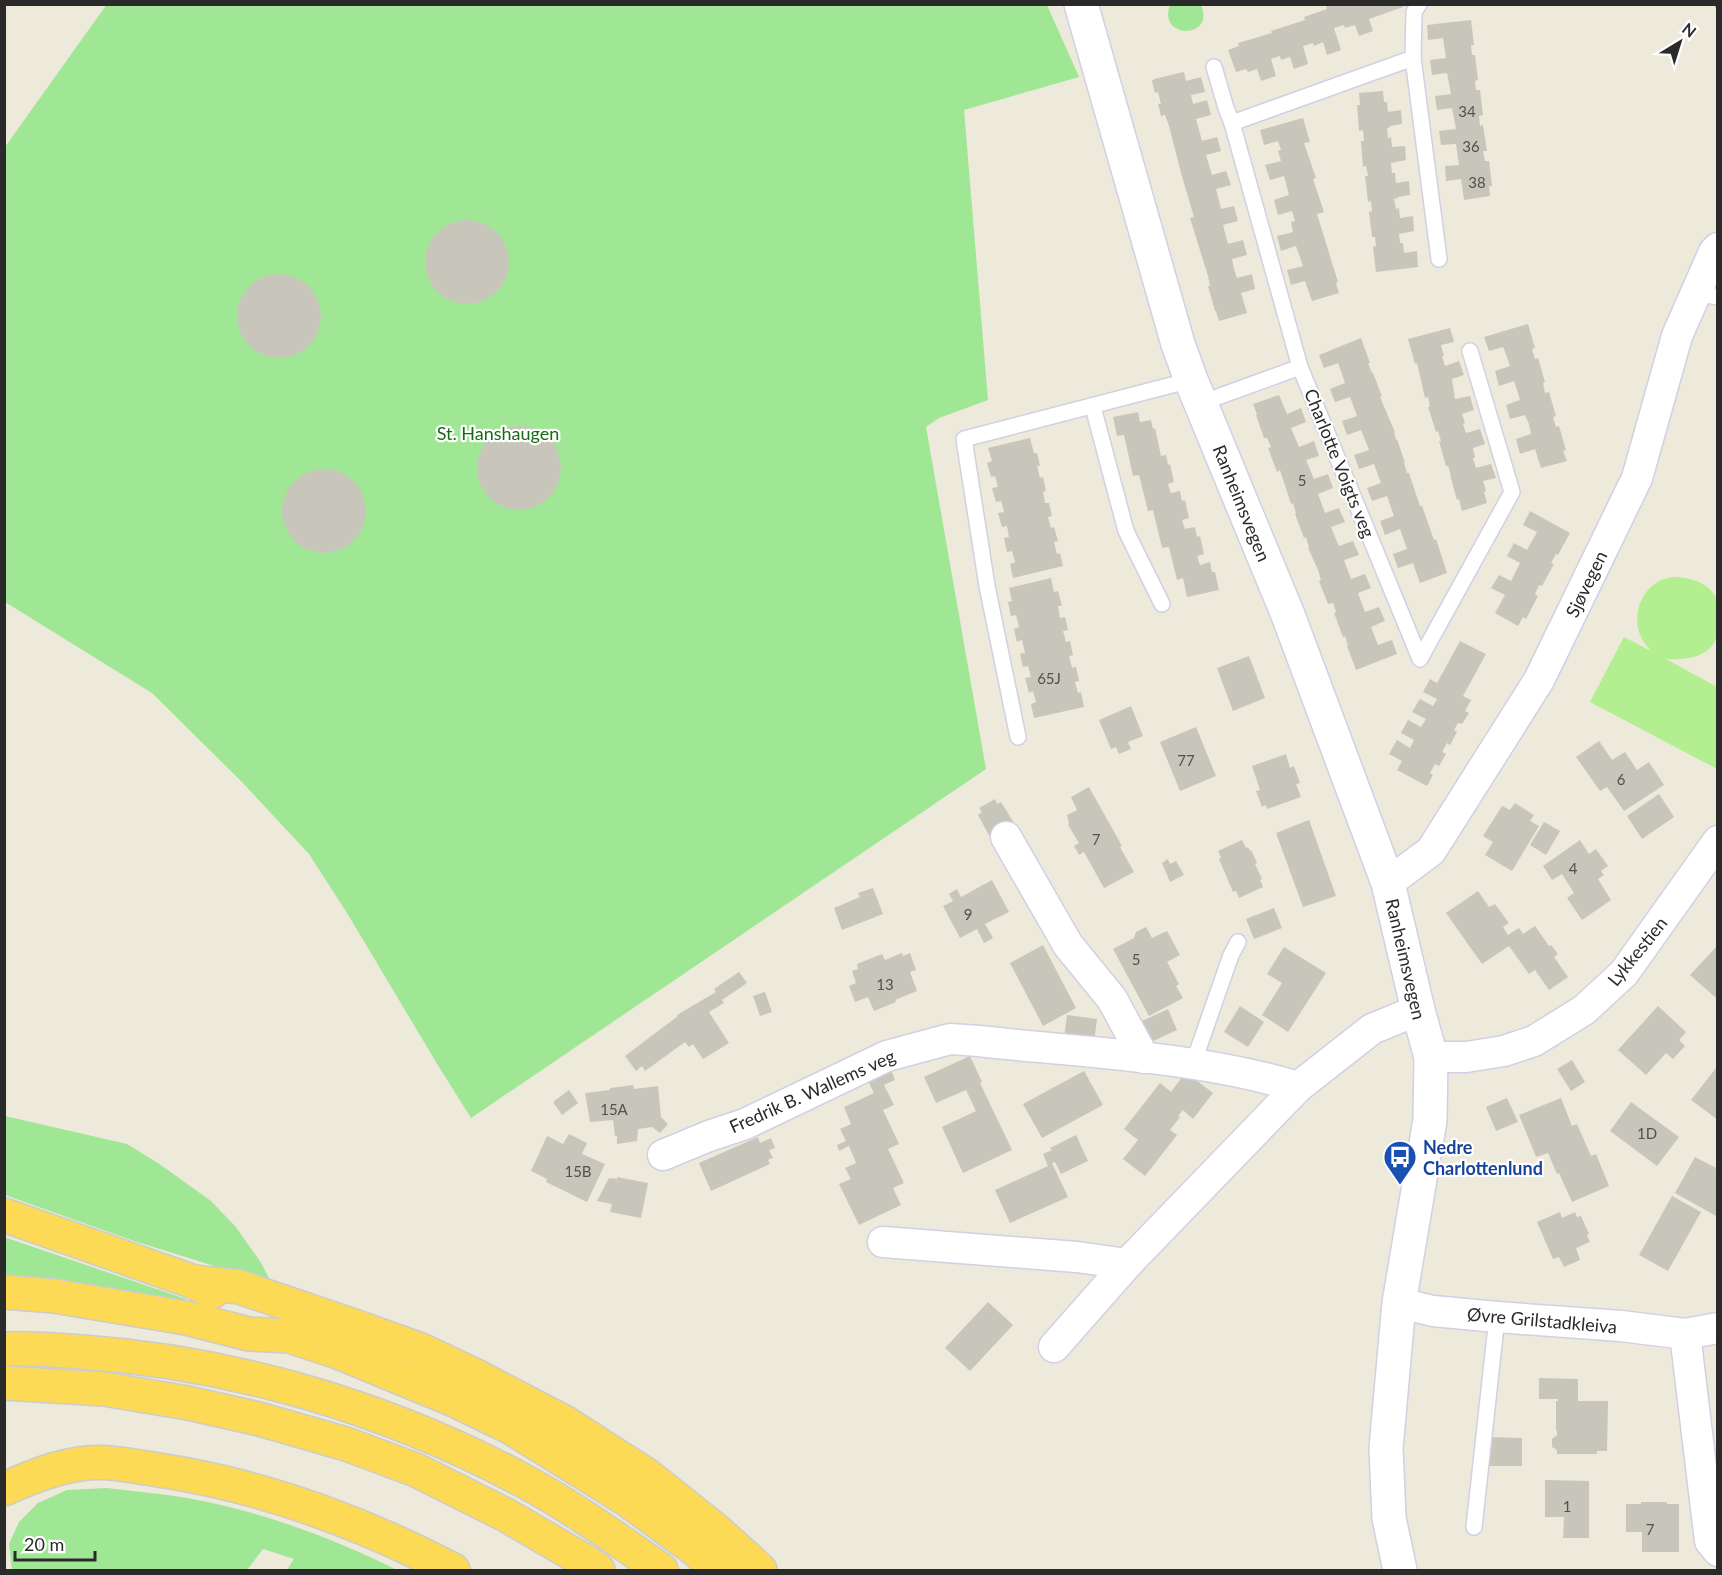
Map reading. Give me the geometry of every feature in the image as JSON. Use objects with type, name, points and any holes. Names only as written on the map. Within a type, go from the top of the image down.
[{"type":"highway","points":[[4,1215],[194,1282],[235,1305],[258,1313],[289,1336]]},
{"type":"highway","points":[[194,1282],[239,1287],[410,1346],[476,1376],[564,1422],[648,1476],[717,1531],[760,1570]]},
{"type":"highway","points":[[4,1292],[54,1296],[156,1313],[249,1334],[289,1336],[338,1352],[452,1399],[510,1427],[626,1499],[696,1550],[718,1570]]},
{"type":"highway","points":[[4,1349],[26,1348],[117,1354],[197,1366],[272,1382],[363,1410],[437,1438],[525,1481],[607,1532],[661,1570]]},
{"type":"highway","points":[[4,1383],[104,1389],[188,1403],[260,1419],[346,1444],[416,1470],[506,1515],[598,1570]]},
{"type":"highway","points":[[4,1489],[55,1469],[87,1463],[122,1464],[186,1474],[251,1489],[316,1510],[370,1530],[453,1570]]},
{"type":"street","name":"Ranheimsvegen","points":[[1081,4],[1178,344],[1288,615],[1388,883],[1431,1057],[1430,1120],[1399,1303],[1386,1448],[1389,1518],[1400,1570]]},
{"type":"street","name":"Sjøvegen","points":[[1388,883],[1431,851],[1539,680],[1637,478],[1677,336],[1707,295],[1714,252],[1718,248]]},
{"type":"street","points":[[1006,837],[1068,945],[1112,999],[1144,1058]]},
{"type":"street","name":"Lykkestien","points":[[1431,1057],[1466,1057],[1503,1051],[1534,1041],[1584,1010],[1624,973],[1718,841]]},
{"type":"street","points":[[1054,1347],[1127,1264],[1298,1087],[1372,1029],[1418,1010]]},
{"type":"street","name":"Fredrik B. Wallems veg","points":[[663,1155],[746,1124],[887,1056],[950,1039],[1193,1064],[1261,1076],[1298,1087]]},
{"type":"street","points":[[883,1242],[1077,1257],[1127,1264]]},
{"type":"street","name":"Øvre Grilstadkleiva","points":[[1399,1303],[1433,1311],[1621,1326],[1685,1334],[1718,1328]]},
{"type":"street","points":[[1685,1334],[1710,1541],[1718,1551]]},
{"type":"lane","points":[[1419,4],[1414,12],[1413,58],[1439,259]]},
{"type":"lane","points":[[1232,123],[1413,58]]},
{"type":"lane","name":"Charlotte Voigts veg","points":[[1214,67],[1232,123],[1300,367],[1420,659],[1512,492],[1470,351]]},
{"type":"lane","points":[[1018,737],[987,586],[964,439],[1093,406],[1196,392],[1300,367]]},
{"type":"lane","points":[[1093,406],[1126,531],[1162,604]]},
{"type":"lane","points":[[1193,1064],[1238,942]]},
{"type":"lane","points":[[1474,1527],[1497,1317]]},
{"type":"green space","name":"St. Hanshaugen","points":[[107,4],[1047,5],[1079,77],[964,110],[988,400],[939,418],[926,427],[986,769],[471,1118],[309,854],[241,781],[152,693],[5,602],[5,147]]},
{"type":"green space","points":[[1170,5],[1201,5],[1203,16],[1201,24],[1186,31],[1171,25],[1168,16]]},
{"type":"green space","points":[[1672,577],[1700,582],[1711,590],[1718,603],[1717,636],[1709,649],[1689,658],[1666,659],[1717,687],[1717,769],[1590,702],[1624,637],[1651,651],[1639,631],[1637,615],[1639,607],[1646,592],[1652,586]]},
{"type":"green space","points":[[5,1116],[127,1144],[158,1163],[211,1201],[235,1226],[260,1261],[272,1284],[134,1241],[5,1195]]},
{"type":"green space","points":[[4,1237],[186,1299],[187,1306],[5,1283]]},
{"type":"green space","points":[[107,1488],[186,1498],[260,1515],[353,1549],[397,1570],[287,1570],[294,1559],[263,1549],[247,1570],[12,1570],[9,1544],[19,1522],[38,1503],[67,1490]]},
{"type":"building","points":[[1326,4],[1402,4],[1403,7],[1369,19],[1373,31],[1359,36],[1355,25],[1334,28],[1341,50],[1327,55],[1323,42],[1314,46],[1313,43],[1303,46],[1308,64],[1294,69],[1290,57],[1281,60],[1280,56],[1271,59],[1276,76],[1261,81],[1257,69],[1236,72],[1228,50],[1239,46],[1238,43],[1305,20],[1304,17],[1327,9]]},
{"type":"building","points":[[1471,20],[1474,45],[1471,45],[1472,55],[1475,55],[1478,80],[1475,81],[1476,90],[1480,90],[1483,115],[1479,116],[1480,126],[1483,125],[1487,151],[1483,151],[1485,161],[1489,161],[1492,186],[1489,186],[1490,196],[1464,200],[1461,179],[1446,181],[1445,166],[1459,165],[1456,144],[1441,145],[1439,131],[1456,129],[1452,108],[1437,110],[1435,96],[1451,94],[1447,73],[1432,75],[1430,60],[1446,58],[1443,38],[1428,40],[1427,25]]},
{"type":"building","points":[[1184,72],[1186,81],[1201,77],[1205,92],[1191,95],[1193,104],[1207,100],[1211,115],[1196,119],[1202,141],[1217,137],[1221,151],[1206,155],[1212,175],[1226,171],[1231,185],[1216,189],[1221,209],[1234,206],[1238,221],[1223,225],[1228,244],[1243,240],[1247,255],[1232,259],[1234,269],[1237,278],[1252,274],[1255,289],[1241,293],[1247,313],[1219,321],[1190,218],[1194,217],[1169,126],[1165,115],[1161,116],[1158,92],[1155,93],[1152,81]]},
{"type":"building","points":[[1383,91],[1388,112],[1401,110],[1402,124],[1387,128],[1388,138],[1391,137],[1392,147],[1405,146],[1406,160],[1391,163],[1392,173],[1395,173],[1396,183],[1409,181],[1410,195],[1394,199],[1396,209],[1399,208],[1400,218],[1413,216],[1414,231],[1399,234],[1404,253],[1417,251],[1418,267],[1376,272],[1373,247],[1376,246],[1375,237],[1372,237],[1369,212],[1372,211],[1371,201],[1368,202],[1365,176],[1368,176],[1366,166],[1363,167],[1361,141],[1364,141],[1363,130],[1359,131],[1357,105],[1360,105],[1359,93]]},
{"type":"building","points":[[1303,118],[1310,142],[1304,143],[1324,212],[1317,214],[1338,282],[1336,283],[1339,293],[1312,301],[1305,281],[1291,285],[1287,270],[1303,266],[1296,246],[1281,251],[1277,236],[1293,232],[1291,222],[1295,221],[1292,211],[1278,215],[1274,200],[1289,195],[1284,176],[1270,180],[1265,165],[1281,161],[1278,151],[1281,150],[1278,141],[1264,145],[1260,130]]},
{"type":"building","points":[[459,220],[475,220],[491,227],[502,238],[509,254],[506,278],[497,292],[475,304],[459,304],[443,297],[432,286],[425,270],[425,254],[432,238],[443,227]]},
{"type":"building","points":[[271,274],[287,274],[303,281],[314,292],[321,308],[318,332],[309,346],[287,358],[271,358],[255,351],[244,340],[237,324],[237,308],[244,292],[255,281]]},
{"type":"building","points":[[1528,324],[1535,348],[1532,349],[1535,359],[1538,358],[1545,382],[1543,383],[1545,393],[1549,392],[1556,416],[1553,417],[1556,427],[1559,426],[1567,461],[1541,468],[1535,449],[1520,454],[1516,439],[1531,434],[1529,424],[1525,415],[1510,419],[1506,405],[1520,400],[1517,390],[1514,381],[1499,386],[1495,371],[1510,366],[1503,347],[1489,351],[1484,337]]},
{"type":"building","points":[[1450,328],[1454,342],[1441,345],[1445,366],[1459,361],[1464,375],[1452,379],[1455,399],[1470,396],[1474,410],[1462,414],[1465,423],[1463,424],[1466,433],[1480,429],[1485,444],[1473,448],[1476,468],[1491,464],[1496,478],[1483,481],[1487,503],[1462,511],[1408,339]]},
{"type":"building","points":[[1361,338],[1407,473],[1409,473],[1434,540],[1436,539],[1447,573],[1420,583],[1413,563],[1398,568],[1393,554],[1407,549],[1400,529],[1385,535],[1380,521],[1394,516],[1387,496],[1372,501],[1367,488],[1381,483],[1374,464],[1359,469],[1354,455],[1369,450],[1361,430],[1347,435],[1342,421],[1357,416],[1350,397],[1335,402],[1330,389],[1345,383],[1338,363],[1324,368],[1319,355]]},
{"type":"building","points":[[1279,395],[1287,414],[1301,408],[1306,422],[1291,428],[1299,447],[1314,441],[1319,456],[1306,460],[1314,479],[1328,474],[1333,488],[1318,494],[1325,513],[1339,508],[1345,522],[1331,527],[1335,537],[1339,546],[1353,541],[1359,555],[1344,560],[1351,579],[1365,574],[1371,588],[1358,593],[1365,612],[1379,607],[1385,621],[1371,627],[1378,645],[1392,640],[1397,654],[1356,670],[1345,636],[1343,637],[1334,613],[1336,612],[1333,603],[1328,604],[1306,537],[1304,538],[1293,503],[1291,504],[1280,470],[1277,472],[1268,448],[1271,447],[1267,438],[1264,438],[1256,415],[1253,404]]},
{"type":"building","points":[[1138,412],[1140,422],[1151,420],[1153,429],[1155,428],[1161,456],[1166,455],[1168,465],[1170,464],[1174,482],[1168,484],[1171,493],[1180,491],[1182,501],[1185,500],[1189,518],[1182,520],[1185,529],[1195,527],[1197,537],[1200,536],[1204,554],[1197,556],[1200,565],[1210,562],[1219,590],[1187,597],[1183,578],[1177,580],[1169,547],[1162,548],[1153,510],[1148,511],[1139,475],[1133,476],[1124,435],[1117,436],[1113,417]]},
{"type":"building","points":[[511,426],[527,426],[543,433],[554,444],[561,460],[558,484],[549,498],[527,510],[511,510],[495,503],[484,492],[477,476],[477,460],[484,444],[495,433]]},
{"type":"building","points":[[1030,438],[1034,453],[1037,453],[1040,466],[1037,466],[1040,478],[1043,477],[1046,491],[1043,492],[1045,503],[1049,503],[1052,516],[1048,517],[1051,528],[1054,527],[1058,541],[1054,542],[1063,566],[1013,578],[1010,564],[1015,562],[1012,551],[1007,552],[1004,538],[1009,537],[1007,526],[1002,527],[998,513],[1004,512],[1001,501],[996,502],[992,488],[998,487],[995,476],[991,477],[987,463],[992,461],[988,448]]},
{"type":"building","points":[[316,469],[332,469],[348,476],[359,487],[366,503],[363,527],[354,541],[332,553],[316,553],[300,546],[289,535],[282,519],[282,503],[289,487],[300,476]]},
{"type":"building","points":[[1530,511],[1570,533],[1551,563],[1554,564],[1542,586],[1539,585],[1535,594],[1538,596],[1526,619],[1523,617],[1518,626],[1495,613],[1505,595],[1491,588],[1499,575],[1511,581],[1520,563],[1507,556],[1514,543],[1527,550],[1537,532],[1523,525]]},
{"type":"building","points":[[1051,578],[1054,592],[1058,591],[1062,606],[1058,606],[1060,618],[1065,617],[1068,630],[1063,631],[1066,642],[1070,641],[1073,655],[1069,656],[1072,668],[1076,667],[1079,681],[1075,682],[1078,693],[1081,692],[1084,707],[1034,718],[1031,704],[1036,702],[1033,691],[1029,693],[1025,678],[1031,677],[1028,666],[1023,667],[1020,654],[1025,653],[1022,640],[1017,642],[1014,629],[1019,627],[1016,615],[1011,616],[1008,602],[1012,601],[1009,588]]},
{"type":"building","points":[[1460,641],[1486,654],[1463,696],[1471,700],[1465,711],[1469,713],[1462,724],[1458,723],[1454,730],[1457,732],[1450,745],[1447,743],[1442,752],[1446,754],[1439,766],[1435,764],[1430,773],[1433,775],[1427,786],[1397,770],[1402,761],[1389,754],[1397,740],[1410,748],[1414,740],[1401,733],[1408,720],[1421,727],[1426,719],[1412,712],[1420,699],[1433,706],[1437,699],[1423,692],[1430,679],[1437,683]]},
{"type":"building","points":[[1249,656],[1265,698],[1233,711],[1217,668]]},
{"type":"building","points":[[1131,706],[1143,736],[1128,742],[1131,749],[1119,754],[1116,747],[1111,749],[1099,720]]},
{"type":"building","points":[[1196,727],[1216,776],[1180,791],[1160,742]]},
{"type":"building","points":[[1599,741],[1612,760],[1625,752],[1637,770],[1649,762],[1664,785],[1624,811],[1607,787],[1600,791],[1576,757]]},
{"type":"building","points":[[1286,754],[1290,768],[1294,766],[1300,783],[1296,784],[1301,797],[1267,809],[1266,805],[1262,807],[1256,791],[1260,790],[1252,766]]},
{"type":"building","points":[[1089,787],[1134,872],[1104,888],[1084,852],[1079,855],[1074,846],[1079,843],[1068,825],[1067,815],[1077,810],[1071,797]]},
{"type":"building","points":[[1659,794],[1674,817],[1642,839],[1627,816]]},
{"type":"building","points":[[995,799],[997,804],[1001,802],[1014,823],[990,837],[978,815],[982,812],[979,808]]},
{"type":"building","points":[[1515,803],[1534,815],[1530,821],[1539,826],[1512,871],[1485,855],[1493,842],[1483,836],[1502,806],[1510,810]]},
{"type":"building","points":[[1309,820],[1336,896],[1303,907],[1276,833]]},
{"type":"building","points":[[1544,822],[1560,831],[1546,855],[1530,845]]},
{"type":"building","points":[[1242,840],[1246,848],[1251,850],[1257,863],[1255,864],[1263,887],[1239,898],[1236,891],[1233,892],[1219,859],[1221,858],[1218,851]]},
{"type":"building","points":[[1580,840],[1589,854],[1596,849],[1608,866],[1601,871],[1604,875],[1598,879],[1611,900],[1582,920],[1567,898],[1574,893],[1562,874],[1552,880],[1543,866]]},
{"type":"building","points":[[1168,859],[1170,864],[1176,861],[1184,875],[1170,882],[1162,863]]},
{"type":"building","points":[[992,880],[1009,912],[985,924],[993,938],[984,943],[977,929],[960,938],[943,906],[953,901],[949,894],[957,889],[961,897]]},
{"type":"building","points":[[873,888],[883,914],[842,930],[834,908],[860,897],[858,893]]},
{"type":"building","points":[[1478,891],[1489,907],[1495,904],[1509,923],[1503,927],[1508,935],[1519,928],[1523,934],[1535,926],[1549,946],[1551,945],[1558,954],[1554,957],[1568,977],[1549,990],[1535,970],[1529,974],[1509,946],[1482,964],[1446,913]]},
{"type":"building","points":[[1274,908],[1282,928],[1254,939],[1246,919]]},
{"type":"building","points":[[1146,927],[1152,938],[1167,931],[1180,955],[1167,962],[1179,984],[1176,986],[1183,998],[1149,1016],[1113,949],[1134,938],[1136,932]]},
{"type":"building","points":[[1043,945],[1076,1008],[1043,1026],[1010,963]]},
{"type":"building","points":[[1718,945],[1718,994],[1715,997],[1690,975]]},
{"type":"building","points":[[1284,947],[1326,973],[1288,1032],[1262,1015],[1282,983],[1267,974]]},
{"type":"building","points":[[902,953],[903,956],[910,953],[916,970],[910,972],[917,991],[874,1011],[868,997],[855,1002],[849,986],[856,983],[852,971],[858,969],[857,964],[882,954],[885,960]]},
{"type":"building","points":[[739,972],[747,983],[722,1000],[724,1003],[709,1012],[729,1043],[703,1059],[693,1044],[689,1047],[685,1042],[645,1071],[642,1066],[636,1071],[625,1056],[677,1015],[716,992],[714,989]]},
{"type":"building","points":[[765,992],[772,1012],[760,1016],[753,996]]},
{"type":"building","points":[[1240,1006],[1264,1022],[1248,1047],[1224,1032]]},
{"type":"building","points":[[1658,1006],[1686,1032],[1679,1040],[1685,1046],[1673,1059],[1666,1053],[1646,1075],[1618,1050]]},
{"type":"building","points":[[1168,1009],[1177,1030],[1151,1042],[1142,1021]]},
{"type":"building","points":[[1067,1015],[1097,1019],[1094,1043],[1064,1039]]},
{"type":"building","points":[[970,1056],[982,1082],[980,1083],[1012,1150],[963,1173],[942,1127],[976,1111],[966,1090],[936,1103],[924,1077]]},
{"type":"building","points":[[1572,1060],[1585,1082],[1571,1091],[1557,1069]]},
{"type":"building","points":[[890,1068],[895,1080],[884,1085],[894,1105],[883,1110],[899,1144],[888,1149],[904,1183],[893,1188],[901,1205],[859,1225],[839,1184],[851,1179],[845,1168],[856,1163],[849,1146],[839,1151],[837,1145],[846,1141],[840,1129],[851,1124],[844,1107],[874,1093],[867,1079]]},
{"type":"building","points":[[1716,1068],[1718,1069],[1718,1120],[1691,1100]]},
{"type":"building","points":[[1084,1071],[1103,1105],[1042,1138],[1023,1104]]},
{"type":"building","points":[[1183,1076],[1192,1077],[1213,1093],[1193,1119],[1183,1110],[1178,1116],[1180,1117],[1170,1130],[1177,1135],[1145,1176],[1123,1159],[1138,1140],[1124,1129],[1160,1083],[1171,1092]]},
{"type":"building","points":[[633,1085],[634,1089],[658,1086],[661,1117],[668,1124],[660,1133],[652,1127],[638,1129],[637,1141],[617,1144],[613,1120],[590,1122],[585,1093]]},
{"type":"building","points":[[569,1090],[578,1103],[562,1115],[553,1102]]},
{"type":"building","points":[[1507,1098],[1518,1122],[1496,1131],[1486,1107]]},
{"type":"building","points":[[1561,1098],[1572,1126],[1577,1124],[1591,1156],[1596,1154],[1609,1186],[1572,1202],[1548,1153],[1536,1157],[1519,1115]]},
{"type":"building","points":[[1631,1102],[1679,1137],[1657,1166],[1610,1131]]},
{"type":"building","points":[[569,1134],[587,1143],[582,1154],[605,1164],[587,1202],[546,1182],[547,1179],[531,1171],[547,1136],[563,1144]]},
{"type":"building","points":[[1076,1135],[1088,1161],[1061,1174],[1055,1162],[1052,1163],[1068,1197],[1010,1223],[995,1190],[1048,1166],[1043,1154]]},
{"type":"building","points":[[758,1137],[760,1143],[771,1138],[775,1148],[769,1150],[773,1158],[768,1160],[770,1164],[711,1191],[699,1163]]},
{"type":"building","points":[[1695,1157],[1718,1169],[1715,1173],[1718,1174],[1718,1217],[1675,1193]]},
{"type":"building","points":[[617,1177],[648,1183],[641,1218],[610,1212],[612,1204],[597,1201],[609,1178],[617,1179]]},
{"type":"building","points":[[1672,1196],[1701,1212],[1668,1271],[1639,1255]]},
{"type":"building","points":[[1560,1212],[1562,1218],[1575,1212],[1577,1217],[1581,1216],[1590,1242],[1576,1248],[1580,1260],[1564,1267],[1559,1257],[1553,1259],[1537,1222]]},
{"type":"building","points":[[988,1302],[1013,1325],[970,1371],[945,1348]]},
{"type":"building","points":[[1539,1378],[1578,1379],[1578,1401],[1608,1401],[1607,1451],[1597,1451],[1597,1454],[1557,1454],[1557,1450],[1552,1447],[1552,1439],[1557,1435],[1556,1401],[1558,1399],[1539,1399]]},
{"type":"building","points":[[1489,1437],[1522,1438],[1522,1466],[1489,1466]]},
{"type":"building","points":[[1545,1480],[1589,1481],[1589,1538],[1563,1538],[1564,1517],[1545,1517]]},
{"type":"building","points":[[1641,1502],[1679,1504],[1679,1552],[1642,1552],[1642,1532],[1626,1532],[1626,1504],[1641,1504]]},
{"type":"place","name":"Nedre Charlottenlund","points":[[1400,1186]]}]
